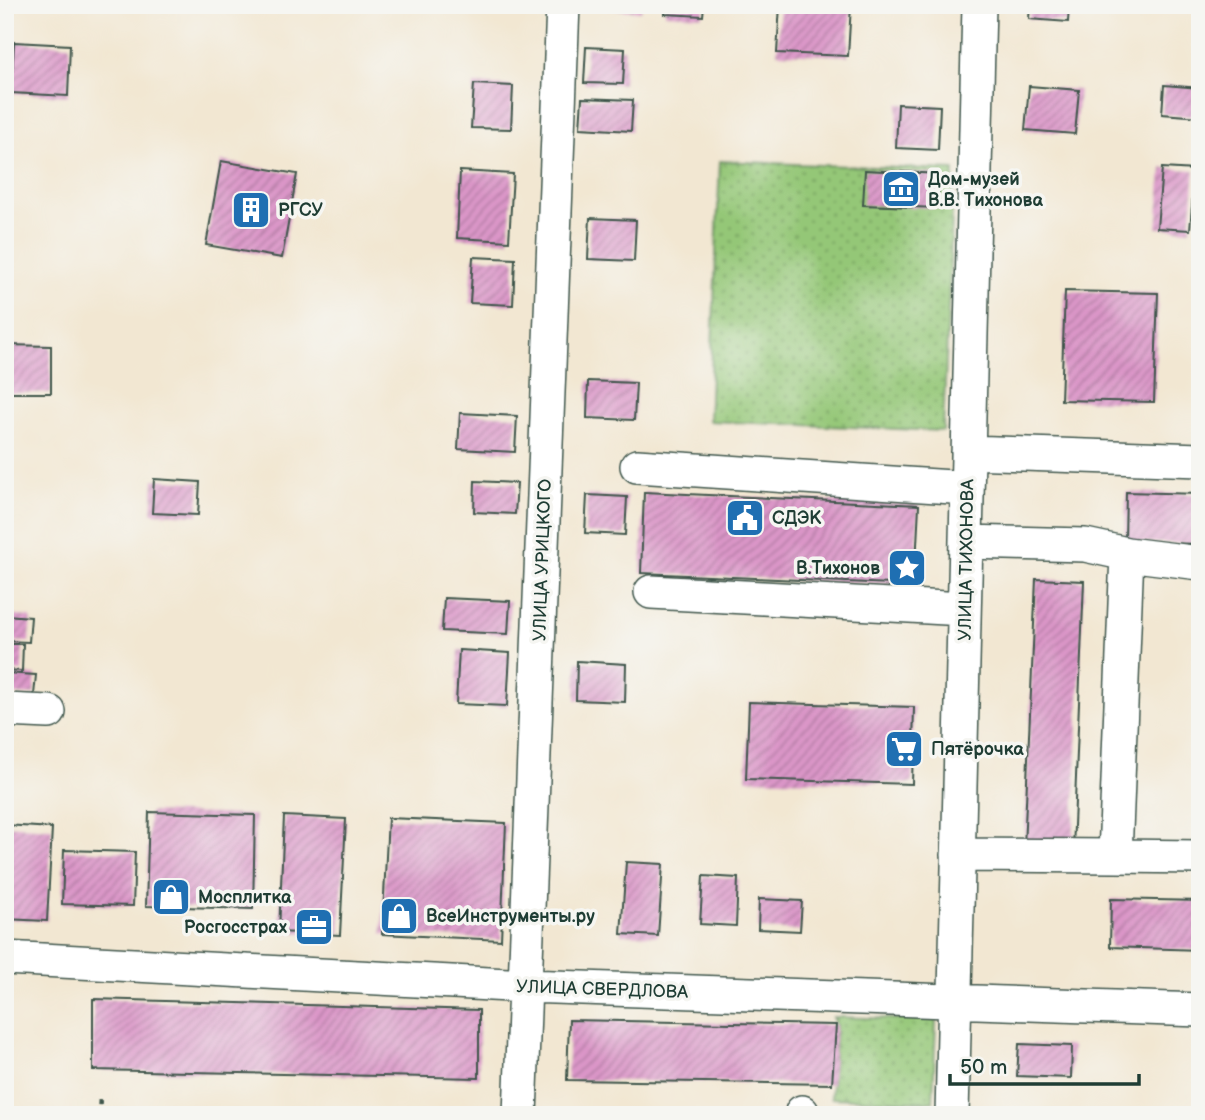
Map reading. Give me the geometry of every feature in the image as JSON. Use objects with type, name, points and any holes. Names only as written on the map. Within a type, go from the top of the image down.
[{"type":"street","name":"УЛИЦА УРИЦКОГО","points":[[520,1115],[563,5]]},
{"type":"street","name":"УЛИЦА ТИХОНОВА","points":[[952,1115],[979,5]]},
{"type":"street","points":[[968,452],[1200,460]]},
{"type":"street","points":[[637,466],[967,488]]},
{"type":"street","points":[[966,542],[1085,545],[1127,554],[1200,563]]},
{"type":"street","points":[[1115,856],[1127,554]]},
{"type":"street","points":[[651,592],[964,609]]},
{"type":"street","points":[[5,710],[48,712]]},
{"type":"street","points":[[958,855],[1200,858]]},
{"type":"street","name":"УЛИЦА СВЕРДЛОВА","points":[[5,958],[526,986],[1200,1010]]},
{"type":"path","points":[[99,1115],[100,1097]]},
{"type":"green space","points":[[720,161],[954,170],[943,431],[709,421]]},
{"type":"green space","points":[[833,1017],[936,1020],[933,1102],[831,1098],[836,1025]]},
{"type":"building","points":[[602,5],[642,5],[641,11],[601,9]]},
{"type":"building","points":[[665,5],[704,5],[703,16],[665,14]]},
{"type":"building","points":[[780,5],[851,5],[848,56],[777,53]]},
{"type":"building","points":[[901,5],[943,5],[942,12],[901,10]]},
{"type":"building","points":[[1030,5],[1069,5],[1068,22],[1029,19]]},
{"type":"building","points":[[14,42],[70,45],[68,96],[11,93]]},
{"type":"building","points":[[586,47],[625,49],[623,84],[584,83]]},
{"type":"building","points":[[474,84],[513,86],[511,129],[471,128]]},
{"type":"building","points":[[1164,85],[1200,88],[1200,117],[1162,114]]},
{"type":"building","points":[[1029,86],[1079,90],[1075,134],[1025,130]]},
{"type":"building","points":[[582,98],[633,100],[631,131],[580,128]]},
{"type":"building","points":[[898,104],[940,106],[938,150],[896,148]]},
{"type":"building","name":"РГСУ","points":[[221,161],[297,174],[282,258],[206,245]]},
{"type":"building","points":[[1162,168],[1195,170],[1190,230],[1157,228]]},
{"type":"building","name":"Дом-музей В.В. Тихонова","points":[[865,170],[939,174],[938,208],[863,205]]},
{"type":"building","points":[[460,171],[513,174],[509,241],[457,238]]},
{"type":"building","points":[[590,218],[636,220],[634,261],[588,259]]},
{"type":"building","points":[[473,257],[515,259],[513,305],[470,303]]},
{"type":"building","points":[[1065,291],[1158,293],[1154,402],[1061,400]]},
{"type":"building","points":[[5,345],[51,346],[51,393],[5,393]]},
{"type":"building","points":[[588,381],[636,383],[634,420],[587,418]]},
{"type":"building","points":[[460,413],[517,416],[515,452],[458,449]]},
{"type":"building","points":[[154,479],[200,482],[198,515],[152,513]]},
{"type":"building","points":[[475,481],[517,483],[515,514],[474,512]]},
{"type":"building","points":[[644,492],[919,505],[915,585],[641,573]]},
{"type":"building","points":[[1126,492],[1200,494],[1200,544],[1125,542]]},
{"type":"building","points":[[587,495],[627,497],[625,535],[585,533]]},
{"type":"building","points":[[1036,579],[1084,581],[1073,850],[1024,848]]},
{"type":"building","points":[[444,598],[510,601],[508,634],[442,631]]},
{"type":"building","points":[[5,615],[31,617],[29,642],[5,641]]},
{"type":"building","points":[[5,644],[23,644],[22,671],[5,670]]},
{"type":"building","points":[[459,650],[510,653],[507,706],[456,704]]},
{"type":"building","points":[[577,661],[626,664],[625,702],[576,700]]},
{"type":"building","points":[[5,673],[36,675],[34,695],[5,694]]},
{"type":"building","points":[[749,702],[914,707],[912,784],[746,779]]},
{"type":"building","points":[[149,812],[255,815],[253,909],[146,906]]},
{"type":"building","points":[[284,816],[346,819],[340,935],[279,932]]},
{"type":"building","points":[[388,818],[506,823],[501,940],[382,934]]},
{"type":"building","points":[[5,825],[52,828],[47,921],[5,919]]},
{"type":"building","points":[[64,850],[135,852],[133,906],[62,904]]},
{"type":"building","points":[[626,862],[663,864],[658,936],[621,934]]},
{"type":"building","points":[[703,876],[738,878],[736,926],[700,924]]},
{"type":"building","points":[[759,899],[802,901],[800,931],[758,929]]},
{"type":"building","points":[[1111,899],[1200,901],[1200,950],[1110,947]]},
{"type":"building","points":[[93,999],[479,1010],[479,1078],[93,1070]]},
{"type":"building","points":[[569,1020],[836,1025],[832,1084],[567,1080]]},
{"type":"building","points":[[1019,1044],[1072,1046],[1071,1078],[1017,1076]]},
{"type":"place","name":"Дом-музей В.В. Тихонова","points":[[901,189]]},
{"type":"place","name":"РГСУ","points":[[251,210]]},
{"type":"place","name":"СДЭК","points":[[745,518]]},
{"type":"place","name":"В.Тихонов","points":[[907,568]]},
{"type":"place","name":"Пятёрочка","points":[[904,749]]},
{"type":"place","name":"Мосплитка","points":[[171,897]]},
{"type":"place","name":"ВсеИнструменты.ру","points":[[399,916]]},
{"type":"place","name":"Росгосстрах","points":[[314,927]]}]
